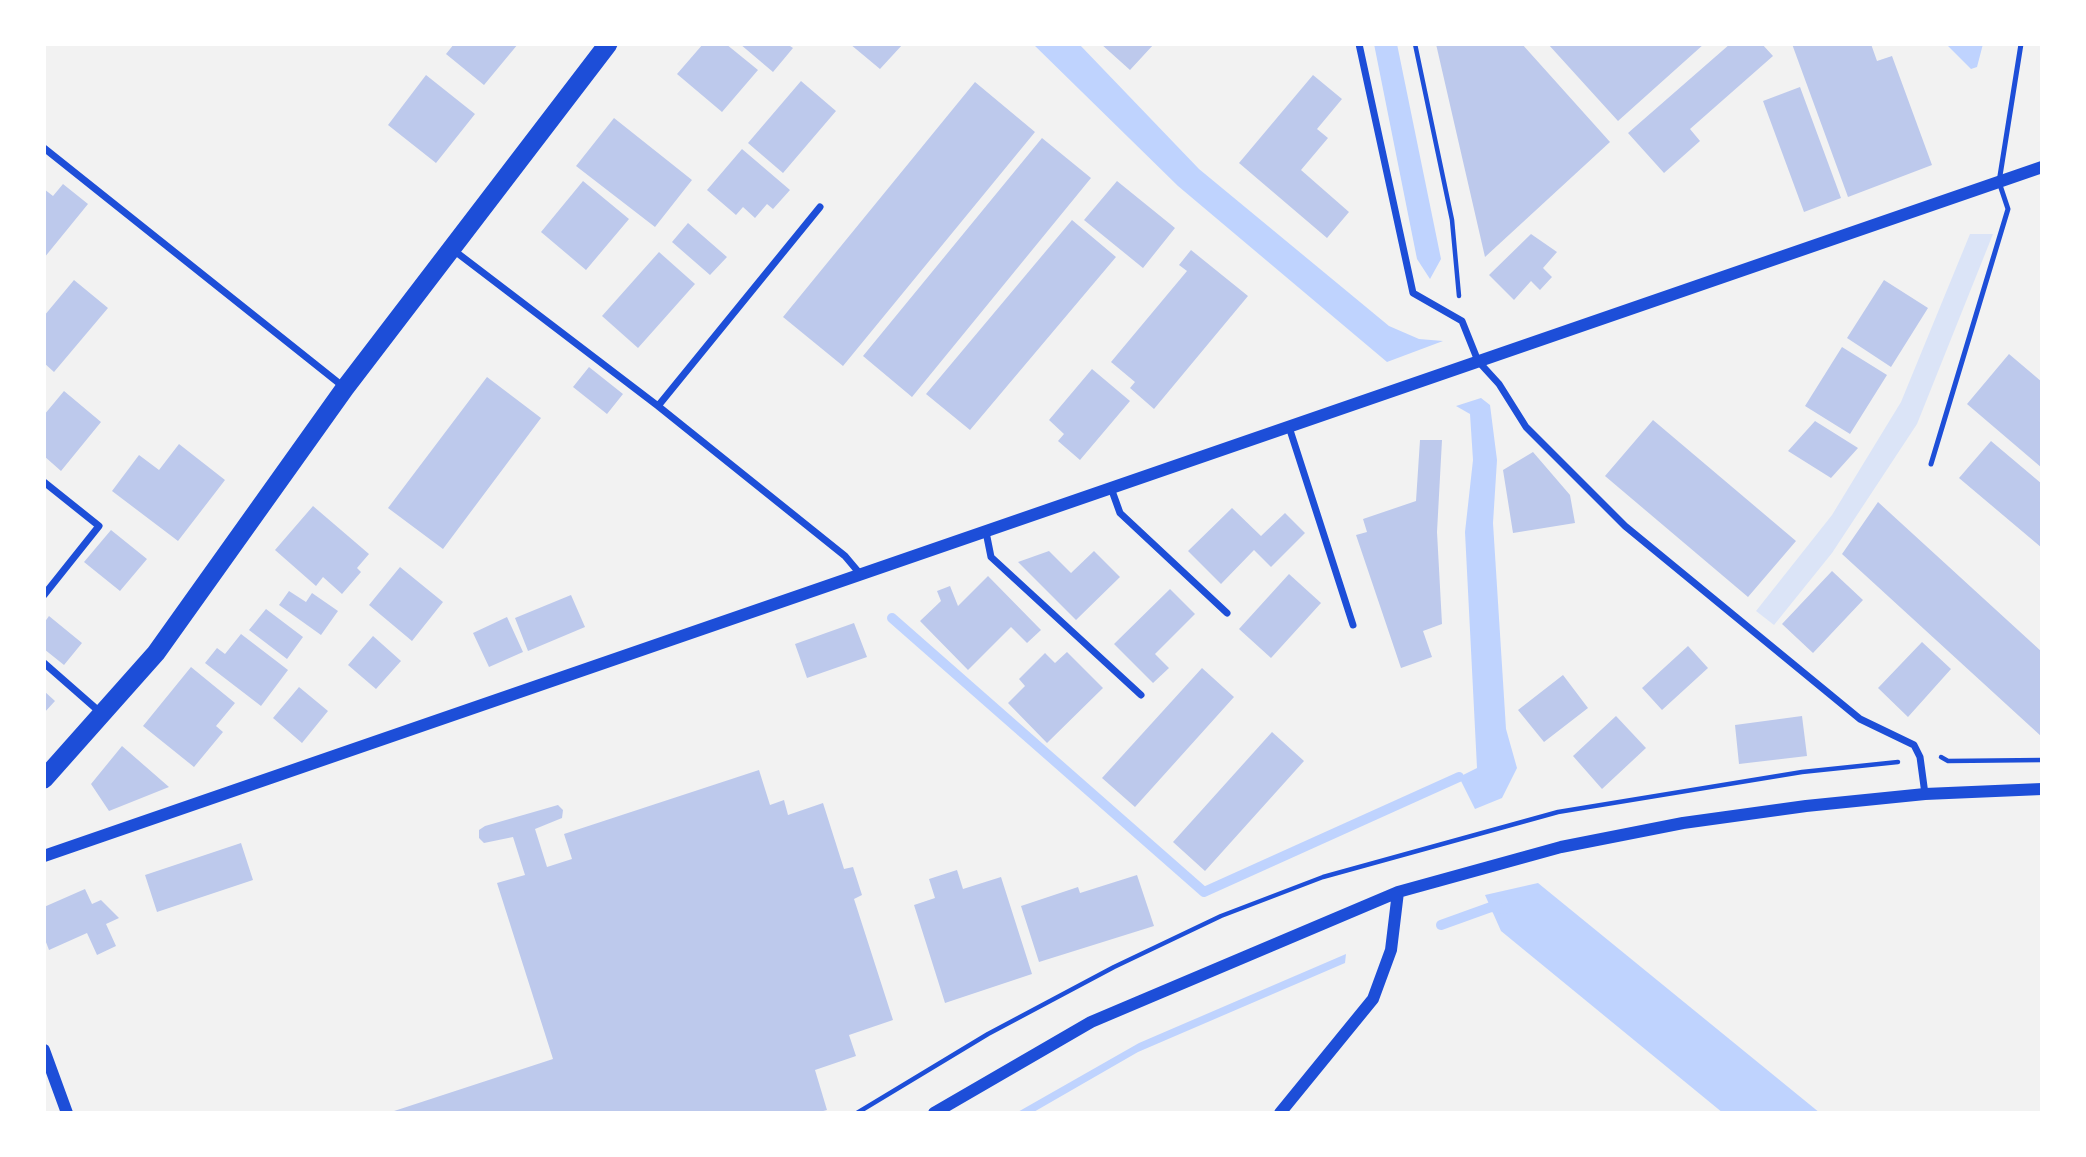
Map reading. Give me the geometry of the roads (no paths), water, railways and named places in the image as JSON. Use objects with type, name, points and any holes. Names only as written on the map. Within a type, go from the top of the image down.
[{"type":"highway","points":[[44,779],[156,653],[345,388],[608,44]]},
{"type":"street","points":[[1359,44],[1413,293],[1462,321],[1478,361],[1499,384],[1526,427],[1625,526],[1860,719],[1914,745],[1920,757],[1925,794]]},
{"type":"street","points":[[44,148],[345,388]]},
{"type":"street","points":[[44,856],[2042,167]]},
{"type":"street","points":[[658,406],[820,207]]},
{"type":"street","points":[[451,249],[658,406],[845,556],[862,575]]},
{"type":"street","points":[[1289,427],[1353,625]]},
{"type":"street","points":[[44,482],[99,526],[44,595]]},
{"type":"street","points":[[1111,488],[1120,513],[1227,613]]},
{"type":"street","points":[[986,532],[991,557],[1141,695]]},
{"type":"street","points":[[44,663],[103,715]]},
{"type":"street","points":[[934,1113],[1091,1022],[1398,892],[1561,847],[1683,823],[1806,806],[1925,794],[2042,789]]},
{"type":"street","points":[[1280,1113],[1373,999],[1391,950],[1398,892]]},
{"type":"street","points":[[44,1050],[67,1113]]},
{"type":"lane","points":[[1931,464],[2008,209],[1999,182],[2021,44]]},
{"type":"water","points":[[1033,44],[1079,44],[1199,169],[1389,326],[1419,339],[1443,341],[1387,362],[1178,186]]},
{"type":"water","points":[[1374,44],[1397,44],[1441,259],[1430,279],[1417,259]]},
{"type":"water","points":[[1946,44],[1983,44],[1977,67],[1971,69]]},
{"type":"water","points":[[1481,398],[1490,405],[1497,460],[1493,523],[1506,729],[1517,768],[1502,798],[1475,809],[1459,777],[1477,768],[1465,532],[1473,460],[1470,414],[1456,406]]},
{"type":"water","points":[[1538,883],[1820,1113],[1723,1113],[1501,931],[1485,895]]},
{"type":"water","points":[[1346,954],[1345,963],[1138,1052],[1032,1113],[1016,1113],[1139,1043]]},
{"type":"waterway","points":[[892,618],[1204,892],[1459,777]]},
{"type":"waterway","points":[[1441,925],[1491,907],[1505,909]]}]
